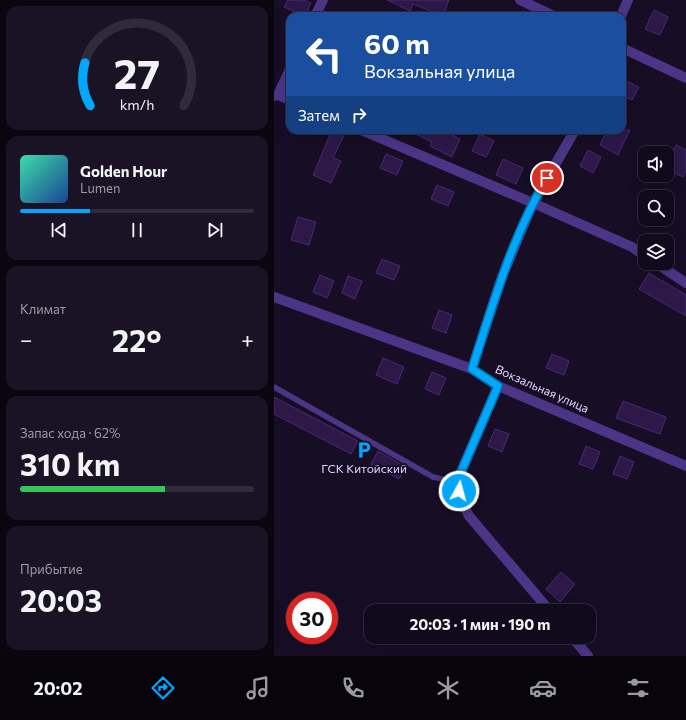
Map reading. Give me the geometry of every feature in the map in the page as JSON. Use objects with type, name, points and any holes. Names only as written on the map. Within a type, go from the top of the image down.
[{"type":"street","points":[[317,12],[323,0]]},
{"type":"street","points":[[520,0],[546,12]]},
{"type":"street","points":[[624,12],[628,0]]},
{"type":"street","points":[[626,50],[686,78]]},
{"type":"street","points":[[286,76],[276,95],[286,99]]},
{"type":"street","points":[[371,134],[533,202],[632,247],[638,251]]},
{"type":"street","points":[[472,369],[502,277],[533,202],[573,134]]},
{"type":"street","points":[[666,270],[686,283]]},
{"type":"street","name":"Вокзальная улица","points":[[274,298],[472,369],[498,386],[686,466]]},
{"type":"street","points":[[498,386],[458,479],[462,504],[469,516],[544,604]]},
{"type":"street","points":[[578,644],[588,656]]},
{"type":"lane","points":[[274,387],[433,477],[446,480],[458,479]]},
{"type":"building","points":[[288,0],[303,0],[311,3],[307,12],[296,12],[284,7]]},
{"type":"building","points":[[387,0],[449,0],[444,12],[433,12],[413,4],[410,11]]},
{"type":"building","points":[[654,10],[668,17],[660,35],[645,29]]},
{"type":"building","points":[[626,81],[639,87],[632,100],[626,97]]},
{"type":"building","points":[[626,130],[630,130],[618,155],[600,145],[605,134],[626,134]]},
{"type":"building","points":[[330,134],[345,134],[333,158],[341,161],[331,183],[313,175]]},
{"type":"building","points":[[416,134],[450,134],[460,139],[452,157],[430,146],[432,142]]},
{"type":"building","points":[[480,134],[494,141],[486,157],[472,151]]},
{"type":"building","points":[[676,145],[686,150],[686,171],[683,177],[674,172],[674,149]]},
{"type":"building","points":[[588,150],[601,157],[593,173],[580,166]]},
{"type":"building","points":[[386,154],[403,161],[397,175],[380,168]]},
{"type":"building","points":[[503,159],[523,168],[516,184],[496,175]]},
{"type":"building","points":[[437,185],[454,192],[448,206],[431,199]]},
{"type":"building","points":[[298,217],[316,222],[309,245],[291,240]]},
{"type":"building","points":[[382,259],[400,266],[394,280],[376,273]]},
{"type":"building","points":[[649,273],[686,295],[686,316],[639,289]]},
{"type":"building","points":[[320,275],[334,281],[327,298],[313,292]]},
{"type":"building","points":[[348,276],[362,281],[355,299],[342,293]]},
{"type":"building","points":[[439,310],[452,315],[446,333],[432,328]]},
{"type":"building","points":[[552,354],[569,361],[564,375],[546,368]]},
{"type":"building","points":[[383,358],[404,367],[397,384],[376,375]]},
{"type":"building","points":[[432,372],[446,378],[439,395],[425,389]]},
{"type":"building","points":[[274,397],[358,441],[351,454],[274,414]]},
{"type":"building","points":[[623,401],[666,417],[660,434],[616,418]]},
{"type":"building","points":[[495,429],[509,434],[502,452],[488,446]]},
{"type":"building","points":[[586,446],[600,452],[593,469],[579,464]]},
{"type":"building","points":[[378,451],[406,467],[399,479],[371,464]]},
{"type":"building","points":[[620,456],[634,462],[627,479],[613,474]]},
{"type":"building","points":[[561,572],[575,584],[560,602],[546,589]]},
{"type":"place","name":"ГСК Китойский","points":[[364,450]]},
{"type":"route","points":[[459,491],[458,479],[498,386],[472,369],[502,277],[533,202],[547,178]]}]
